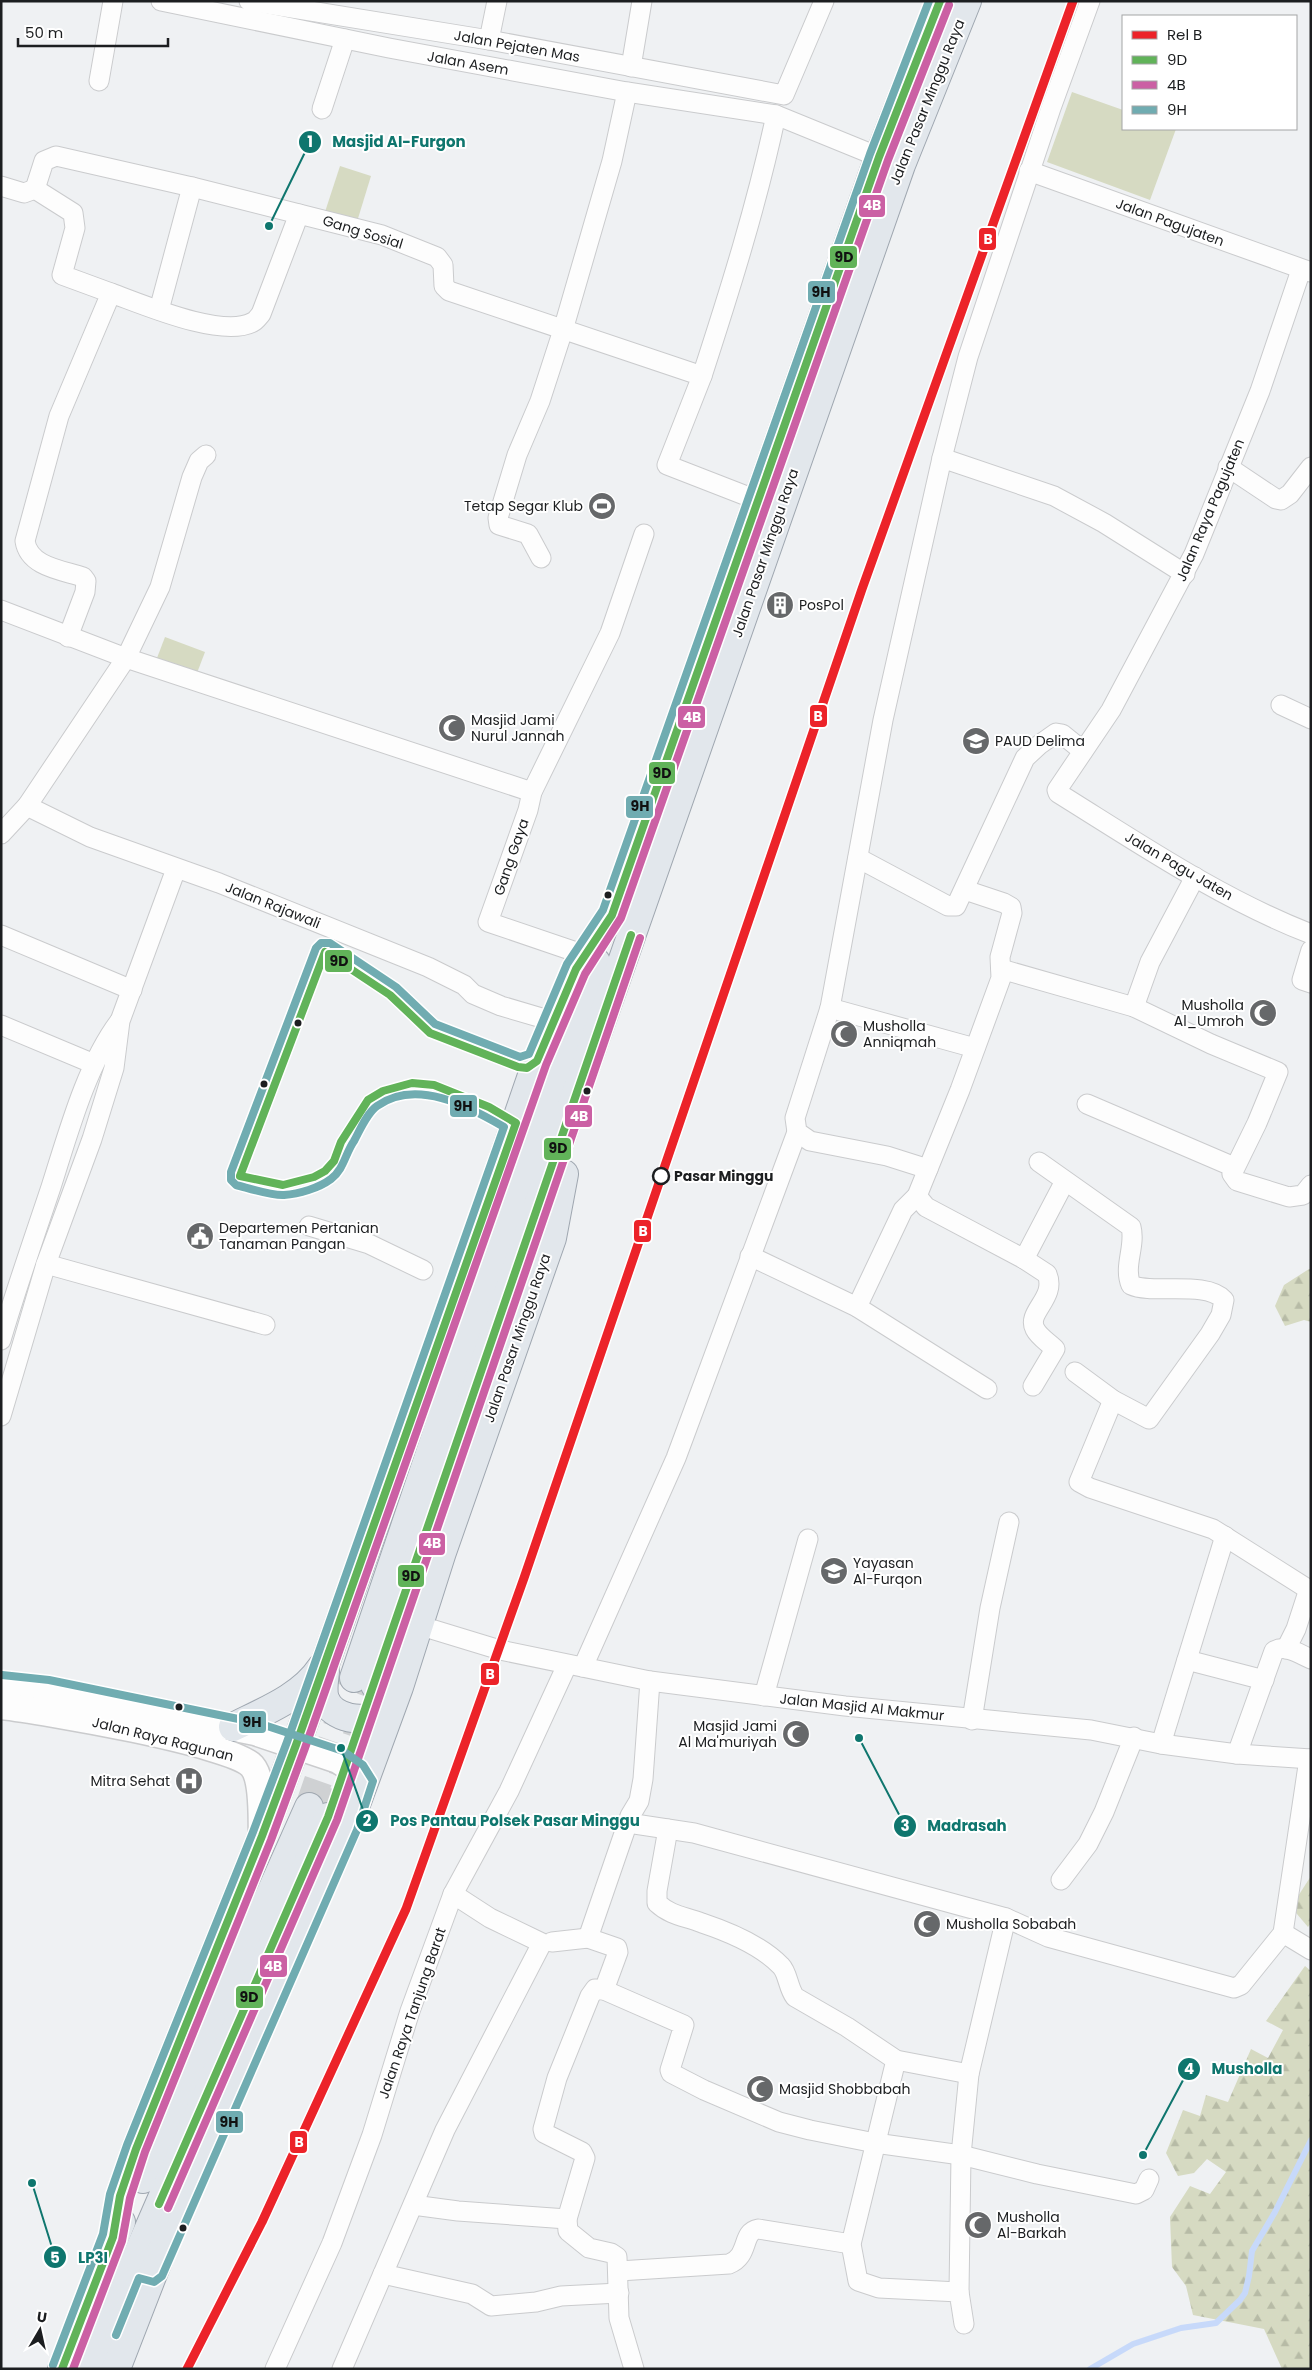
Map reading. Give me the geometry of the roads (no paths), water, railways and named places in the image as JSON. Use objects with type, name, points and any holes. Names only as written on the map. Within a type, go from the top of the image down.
[{"type":"main road","name":"Jalan Pasar Minggu Raya","points":[[93,2369],[143,2269],[348,1826],[363,1782],[376,1683],[612,915],[878,157],[940,1]]},
{"type":"main road","name":"Jalan Pasar Minggu Raya","points":[[376,1683],[571,1108],[901,165],[966,1]]},
{"type":"main road","name":"Jalan Pasar Minggu Raya","points":[[113,2237],[120,2196],[136,2149],[262,1836],[296,1745],[552,1021],[576,969],[612,915]]},
{"type":"main road","name":"Jalan Pasar Minggu Raya","points":[[376,1683],[418,1625],[552,1238],[566,1167],[571,1108]]},
{"type":"main road","points":[[326,1660],[323,1692],[325,1700],[330,1707],[344,1716],[370,1718],[381,1712],[376,1683]]},
{"type":"main road","points":[[233,1727],[274,1706],[308,1684],[326,1660]]},
{"type":"main road","name":"Jalan Raya Ragunan","points":[[1,1686],[47,1690],[115,1714]]},
{"type":"main road","name":"Jalan Raya Ragunan","points":[[1,1706],[115,1714],[155,1722],[233,1727],[296,1745],[338,1760],[356,1772],[363,1782]]},
{"type":"main road","name":"Jalan Raya Ragunan","points":[[155,1722],[246,1760],[256,1772],[262,1836]]},
{"type":"main road","name":"Jalan Pasar Minggu Raya","points":[[62,2369],[113,2237],[144,2177],[318,1812],[143,2269],[116,2369]]},
{"type":"street","points":[[99,81],[114,1]]},
{"type":"street","name":"Jalan Asem","points":[[161,1],[345,39],[627,92],[778,116],[878,157]]},
{"type":"street","name":"Jalan Pejaten Mas","points":[[249,1],[489,40],[784,95],[824,1]]},
{"type":"street","points":[[489,40],[497,1]]},
{"type":"street","points":[[631,67],[642,1]]},
{"type":"street","name":"Jalan Raya Tanjung Barat","points":[[275,2369],[332,2243],[372,2135],[410,2011],[454,1894],[575,1666],[676,1458],[797,1132],[795,1118],[830,1008],[884,720],[942,458],[968,357],[1029,170],[1090,1]]},
{"type":"street","points":[[322,109],[345,39]]},
{"type":"street","points":[[541,558],[528,534],[500,525],[498,518],[517,455],[540,401],[563,330],[612,161],[627,92]]},
{"type":"street","points":[[757,500],[675,468],[702,376],[733,283],[778,116]]},
{"type":"street","name":"Gang Sosial","points":[[35,189],[44,161],[56,156],[192,187],[382,235],[437,257],[443,265],[444,286],[449,291],[702,376]]},
{"type":"street","name":"Jalan Pagujaten","points":[[1029,170],[1306,271]]},
{"type":"street","points":[[1,186],[24,193],[35,189],[73,213],[75,228],[62,275],[187,321],[235,326],[253,322],[261,314],[299,214]]},
{"type":"street","points":[[159,310],[192,187]]},
{"type":"street","name":"Jalan Raya Pagujaten","points":[[1058,786],[1112,710],[1185,574],[1260,391],[1306,271]]},
{"type":"street","points":[[68,637],[85,592],[86,581],[83,577],[38,562],[26,551],[25,541],[59,416],[110,293]]},
{"type":"street","points":[[1,834],[27,806],[126,658],[160,587],[192,477],[199,461],[206,455]]},
{"type":"street","points":[[942,458],[1054,496],[1104,523],[1185,574]]},
{"type":"street","points":[[1228,467],[1276,499],[1281,500],[1286,498],[1311,467]]},
{"type":"street","name":"Gang Gaya","points":[[585,955],[491,924],[528,810],[532,792],[610,632],[644,534]]},
{"type":"street","points":[[1,610],[126,658],[532,792]]},
{"type":"street","points":[[1281,705],[1311,719]]},
{"type":"street","points":[[858,858],[948,906],[956,906],[1025,758],[1056,734],[1062,734],[1083,751]]},
{"type":"street","name":"Jalan Pagu Jaten","points":[[1058,786],[1058,794],[1195,877],[1274,918],[1311,934]]},
{"type":"street","name":"Jalan Rajawali","points":[[27,806],[90,837],[219,883],[428,968],[464,986],[473,994],[501,1006],[552,1021]]},
{"type":"street","points":[[1,1416],[46,1264],[82,1165],[114,1068],[120,1021],[176,869]]},
{"type":"street","points":[[1134,1007],[1150,962],[1195,877]]},
{"type":"street","points":[[857,1308],[902,1210],[917,1196],[1001,978],[1000,957],[1012,913],[1011,907],[965,890]]},
{"type":"street","points":[[1,935],[132,990]]},
{"type":"street","points":[[1311,950],[1302,980],[1311,983]]},
{"type":"street","points":[[1001,969],[1134,1007],[1211,1044],[1278,1072],[1257,1123],[1232,1174],[1237,1181],[1289,1197],[1302,1195],[1311,1185]]},
{"type":"street","points":[[830,1008],[975,1048]]},
{"type":"street","points":[[1,1340],[61,1155],[94,1064],[105,1042],[120,1021]]},
{"type":"street","points":[[1,1025],[94,1064]]},
{"type":"street","points":[[1087,1104],[1234,1167]]},
{"type":"street","points":[[797,1132],[810,1141],[887,1156],[928,1169]]},
{"type":"street","points":[[61,1155],[82,1165]]},
{"type":"street","points":[[1039,1162],[1131,1227],[1133,1235],[1128,1271],[1131,1285],[1151,1289],[1178,1287],[1211,1294],[1224,1300],[1220,1315],[1210,1334],[1162,1400],[1153,1417],[1149,1419],[1143,1418],[1113,1400],[1075,1372]]},
{"type":"street","points":[[1024,1259],[1065,1181]]},
{"type":"street","points":[[917,1196],[926,1207],[1024,1259],[1047,1274],[1050,1282],[1047,1295],[1033,1318],[1033,1324],[1035,1331],[1055,1349],[1033,1386]]},
{"type":"street","points":[[314,1228],[369,1244],[423,1270]]},
{"type":"street","points":[[750,1256],[857,1308],[987,1389]]},
{"type":"street","points":[[46,1264],[265,1325]]},
{"type":"street","points":[[1113,1400],[1079,1482],[1090,1488],[1213,1529],[1310,1590],[1296,1629],[1286,1648]]},
{"type":"street","points":[[972,1720],[990,1608],[1009,1522]]},
{"type":"street","points":[[1161,1744],[1225,1536]]},
{"type":"street","points":[[764,1696],[808,1539]]},
{"type":"street","name":"Jalan Masjid Al Makmur","points":[[418,1625],[500,1650],[650,1681],[972,1720],[1091,1730],[1134,1737],[1161,1744],[1236,1754],[1310,1759]]},
{"type":"street","points":[[1236,1754],[1274,1651],[1286,1648],[1311,1659]]},
{"type":"street","points":[[1187,1660],[1264,1680]]},
{"type":"street","points":[[588,1938],[628,1822],[639,1801],[643,1779],[650,1681]]},
{"type":"street","points":[[1061,1880],[1088,1844],[1104,1812],[1134,1737]]},
{"type":"street","points":[[628,1822],[694,1833],[1006,1918],[1048,1936],[1234,1988],[1242,1985],[1283,1933],[1310,1759]]},
{"type":"street","points":[[668,1829],[657,1891],[657,1903],[668,1913],[703,1923],[758,1947],[782,1966],[791,1992],[795,1997],[847,2027],[896,2060],[968,2074]]},
{"type":"street","points":[[342,2369],[441,2139],[474,2071],[542,1943],[490,1918],[454,1894]]},
{"type":"street","points":[[964,2324],[959,2292],[961,2155],[968,2074],[1006,1918]]},
{"type":"street","points":[[1283,1933],[1311,1950]]},
{"type":"street","points":[[552,1942],[588,1938],[617,1948],[618,1952],[604,1990]]},
{"type":"street","points":[[634,2369],[619,2318],[619,2271],[617,2257],[611,2253],[589,2248],[575,2239],[568,2231],[567,2219],[585,2165],[585,2158],[582,2152],[544,2134],[543,2129],[557,2078],[590,1996],[595,1990],[604,1990],[684,2025],[670,2070],[671,2073],[704,2090],[779,2122],[833,2136],[961,2155],[1036,2174],[1136,2194],[1144,2190],[1150,2179]]},
{"type":"street","points":[[896,2060],[850,2244],[858,2281],[879,2288],[959,2292]]},
{"type":"street","points":[[413,2205],[458,2211],[486,2211],[567,2219]]},
{"type":"street","points":[[619,2271],[730,2264],[742,2256],[748,2235],[758,2229],[850,2244]]},
{"type":"street","points":[[383,2274],[472,2294],[491,2306],[536,2302],[561,2296],[619,2293]]},
{"type":"waterway","points":[[1090,2369],[1133,2344],[1181,2328],[1216,2323],[1240,2300],[1245,2293],[1252,2251],[1275,2212],[1311,2140]]},
{"type":"tunnel","points":[[309,1807],[354,1678]]},
{"type":"tunnel","points":[[328,1817],[375,1685]]},
{"type":"rail line","name":"B","points":[[187,2369],[262,2222],[406,1909],[524,1578],[862,589],[1073,1]]},
{"type":"place","name":"Masjid AI-Furgon","points":[[269,226]]},
{"type":"place","name":"Tetap Segar Klub","points":[[602,506]]},
{"type":"place","name":"PosPol","points":[[780,605]]},
{"type":"place","name":"Masjid Jami Nurul Jannah","points":[[452,728]]},
{"type":"place","name":"PAUD Delima","points":[[976,741]]},
{"type":"place","name":"Musholla Al_Umroh","points":[[1263,1013]]},
{"type":"place","name":"Musholla Anniqmah","points":[[844,1034]]},
{"type":"place","name":"Pasar Minggu","points":[[661,1176]]},
{"type":"place","name":"Departemen Pertanian Tanaman Pangan","points":[[200,1236]]},
{"type":"place","name":"Yayasan Al-Furqon","points":[[834,1571]]},
{"type":"place","name":"Masjid Jami Al Ma'muriyah","points":[[796,1734]]},
{"type":"place","name":"Madrasah","points":[[859,1738]]},
{"type":"place","name":"Pos Pantau Polsek Pasar Minggu","points":[[341,1748]]},
{"type":"place","name":"Mitra Sehat","points":[[189,1781]]},
{"type":"place","name":"Musholla Sobabah","points":[[927,1924]]},
{"type":"place","name":"Masjid Shobbabah","points":[[760,2089]]},
{"type":"place","name":"Musholla","points":[[1143,2155]]},
{"type":"place","name":"LP3I","points":[[32,2183]]},
{"type":"place","name":"Musholla Al-Barkah","points":[[978,2225]]}]
